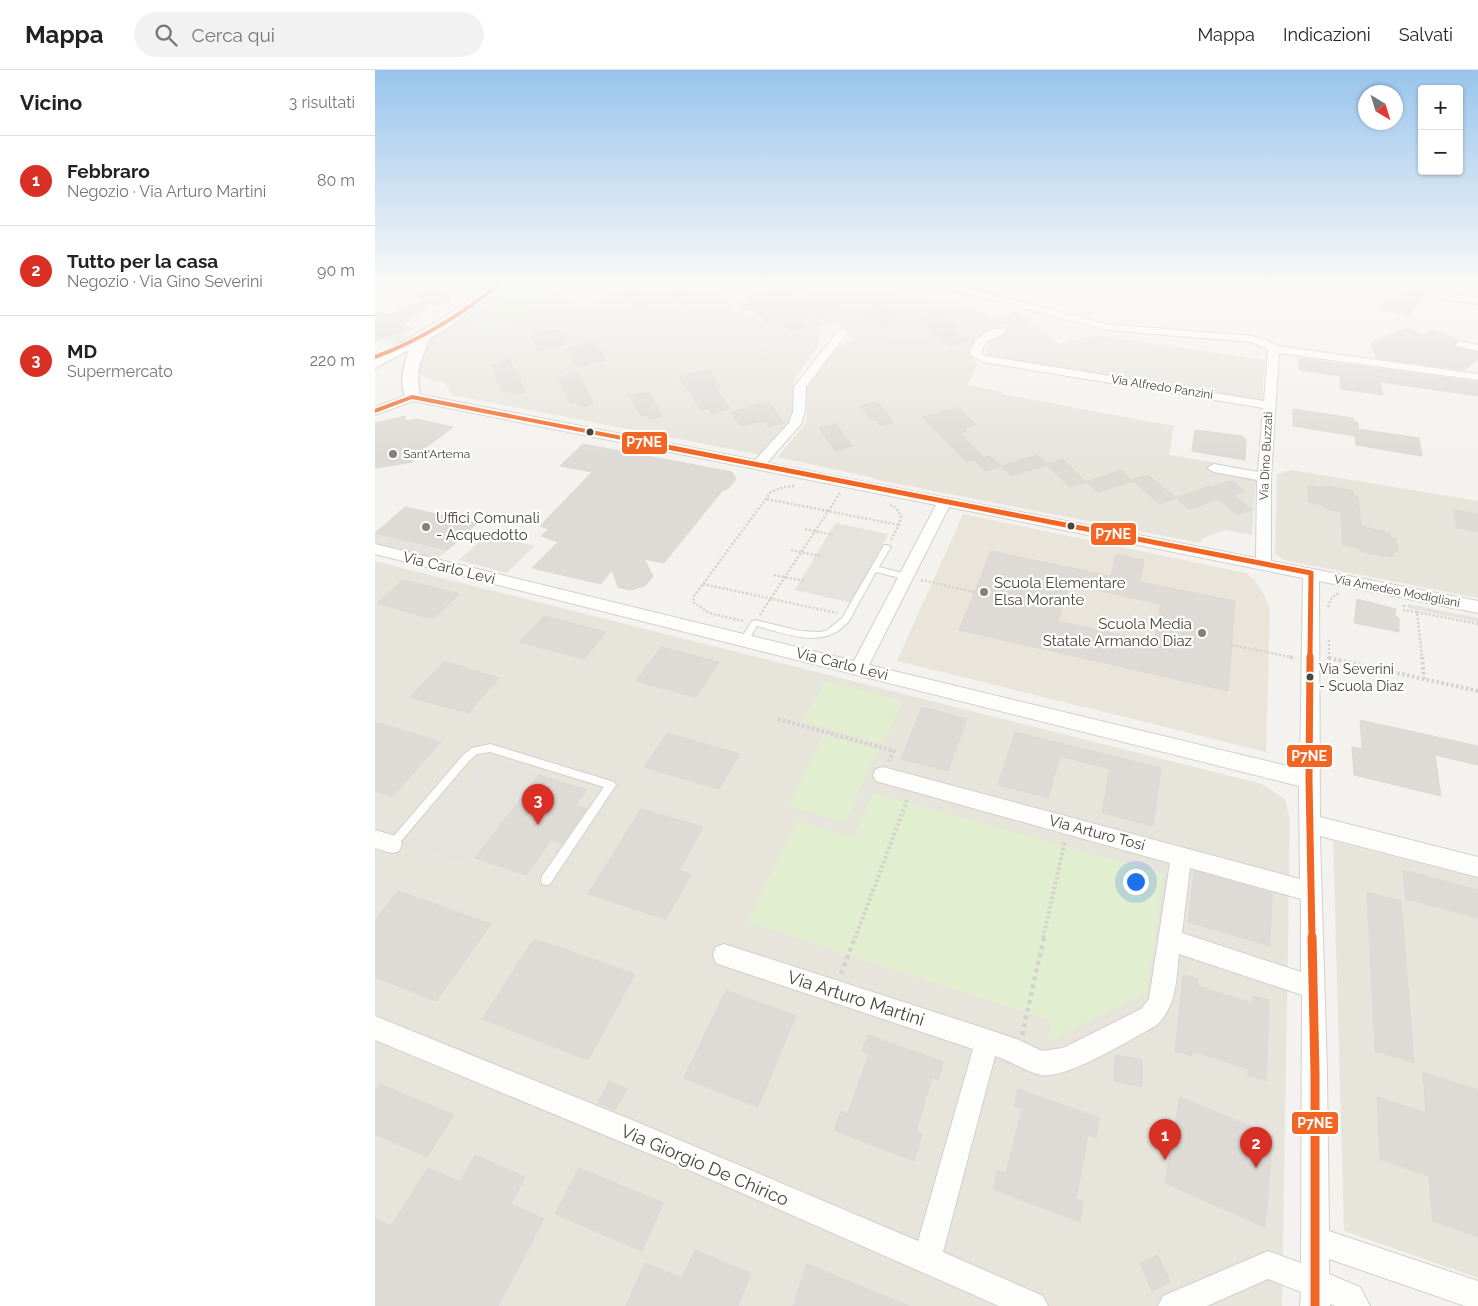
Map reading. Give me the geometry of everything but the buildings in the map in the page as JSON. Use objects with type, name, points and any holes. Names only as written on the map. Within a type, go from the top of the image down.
[{"type":"street","points":[[375,364],[416,341]]},
{"type":"street","points":[[375,411],[412,397],[409,382],[410,371],[421,341]]},
{"type":"street","points":[[758,465],[795,424],[799,412],[800,387],[836,341]]},
{"type":"street","name":"Via Alfredo Panzini","points":[[982,341],[976,348],[976,354],[983,359],[1269,405]]},
{"type":"street","points":[[1257,341],[1274,348],[1478,377]]},
{"type":"street","points":[[1460,344],[1478,348]]},
{"type":"street","points":[[375,357],[405,347]]},
{"type":"street","name":"Via Dino Buzzati","points":[[1263,564],[1264,477],[1274,348]]},
{"type":"street","name":"Via Amedeo Modigliani","points":[[412,397],[1478,607]]},
{"type":"street","points":[[1214,468],[1264,477]]},
{"type":"street","points":[[859,668],[945,502]]},
{"type":"street","name":"Via Carlo Levi","points":[[375,549],[1309,780]]},
{"type":"street","points":[[1311,574],[1309,780],[1313,987],[1315,1294]]},
{"type":"street","name":"Via Arturo Tosi","points":[[883,775],[1311,892]]},
{"type":"street","points":[[1310,824],[1478,868]]},
{"type":"street","name":"Via Arturo Martini","points":[[724,955],[1019,1052],[1038,1064],[1053,1064],[1067,1059],[1149,1017],[1159,1006],[1163,993],[1181,856]]},
{"type":"street","points":[[1170,940],[1313,987]]},
{"type":"street","name":"Via Giorgio De Chirico","points":[[375,1028],[464,1063],[927,1259],[1033,1306]]},
{"type":"street","points":[[927,1259],[987,1041]]},
{"type":"street","points":[[1314,1240],[1478,1296]]},
{"type":"street","points":[[1173,1306],[1268,1265],[1315,1294],[1351,1297],[1355,1306]]},
{"type":"lane","points":[[745,640],[755,623],[810,635],[824,634],[835,629],[848,616],[887,547]]},
{"type":"lane","points":[[875,568],[908,576]]},
{"type":"lane","points":[[383,842],[466,758],[475,751],[490,748],[611,785],[546,880]]},
{"type":"path","points":[[803,488],[783,487],[771,492],[694,596],[693,602],[698,609],[755,623],[847,482]]},
{"type":"path","points":[[830,493],[848,496]]},
{"type":"path","points":[[767,498],[899,525]]},
{"type":"path","points":[[887,504],[896,507],[900,513],[901,520],[887,547]]},
{"type":"path","points":[[805,530],[833,535]]},
{"type":"path","points":[[791,550],[820,556]]},
{"type":"path","points":[[774,575],[805,581]]},
{"type":"path","points":[[908,576],[975,592]]},
{"type":"path","points":[[703,584],[848,616]]},
{"type":"path","points":[[1397,591],[1398,598],[1404,600],[1404,610],[1478,624]]},
{"type":"path","points":[[1328,613],[1328,604],[1332,597],[1341,592]]},
{"type":"path","points":[[1417,612],[1424,679]]},
{"type":"path","points":[[1329,631],[1329,658],[1478,691]]},
{"type":"path","points":[[1232,645],[1279,655]]},
{"type":"path","points":[[778,719],[894,750]]},
{"type":"path","points":[[834,992],[914,783]]},
{"type":"path","points":[[1019,1052],[1069,826]]},
{"type":"shaded area","points":[[387,341],[409,341],[400,346]]},
{"type":"shaded area","points":[[429,341],[818,341],[818,345],[793,381],[793,418],[789,426],[761,455],[452,395],[445,383],[430,380],[422,375],[419,370],[418,361]]},
{"type":"shaded area","points":[[851,341],[981,341],[972,356],[979,366],[976,367],[967,385],[1002,392],[1001,394],[1174,426],[1169,455],[1216,463],[1215,472],[1256,480],[1252,535],[1225,530],[1203,538],[1200,543],[873,479],[778,457],[805,424],[807,418],[807,388],[834,348]]},
{"type":"shaded area","points":[[881,341],[931,341],[904,354]]},
{"type":"shaded area","points":[[992,341],[1056,341],[1060,344],[1073,341],[1134,341],[1265,360],[1262,400],[1256,402],[1002,361],[990,357],[986,350]]},
{"type":"shaded area","points":[[1291,470],[1478,501],[1478,598],[1284,560],[1275,554],[1277,474]]},
{"type":"shaded area","points":[[963,514],[1246,573],[1255,581],[1265,596],[1270,610],[1266,752],[897,661]]},
{"type":"shaded area","points":[[835,523],[888,534],[852,603],[795,590]]},
{"type":"shaded area","points":[[375,533],[448,550],[437,559],[375,544]]},
{"type":"shaded area","points":[[488,534],[534,546],[507,573],[459,560]]},
{"type":"shaded area","points":[[375,561],[1262,784],[1285,799],[1290,820],[1282,1306],[375,1306]]},
{"type":"shaded area","points":[[1408,604],[1478,618],[1478,622],[1408,608]]},
{"type":"shaded area","points":[[488,757],[539,775],[475,858],[469,864],[413,844]]},
{"type":"shaded area","points":[[1333,841],[1478,878],[1478,1278],[1344,1231]]},
{"type":"green space","points":[[825,681],[903,701],[883,744],[803,721]]},
{"type":"green space","points":[[823,735],[877,749],[846,822],[788,806]]},
{"type":"green space","points":[[873,793],[1163,874],[1147,992],[1049,1042],[1052,1021],[748,922],[797,821],[854,838]]},
{"type":"transit line","name":"P7NE","points":[[375,357],[413,341]]},
{"type":"transit line","name":"P7NE","points":[[375,411],[412,397],[1311,573]]},
{"type":"transit line","name":"P7NE","points":[[1311,573],[1309,780],[1315,1073],[1315,1306]]},
{"type":"place","name":"Sant'Artema","points":[[393,454]]},
{"type":"place","name":"Uffici Comunali - Acquedotto","points":[[426,527]]},
{"type":"place","name":"Scuola Elementare Elsa Morante","points":[[984,592]]},
{"type":"place","name":"Scuola Media Statale Armando Diaz","points":[[1202,633]]},
{"type":"place","name":"Via Severini - Scuola Diaz","points":[[1310,677]]},
{"type":"place","name":"MD","points":[[538,825]]},
{"type":"place","name":"Febbraro","points":[[1165,1160]]},
{"type":"place","name":"Tutto per la casa","points":[[1256,1168]]}]
